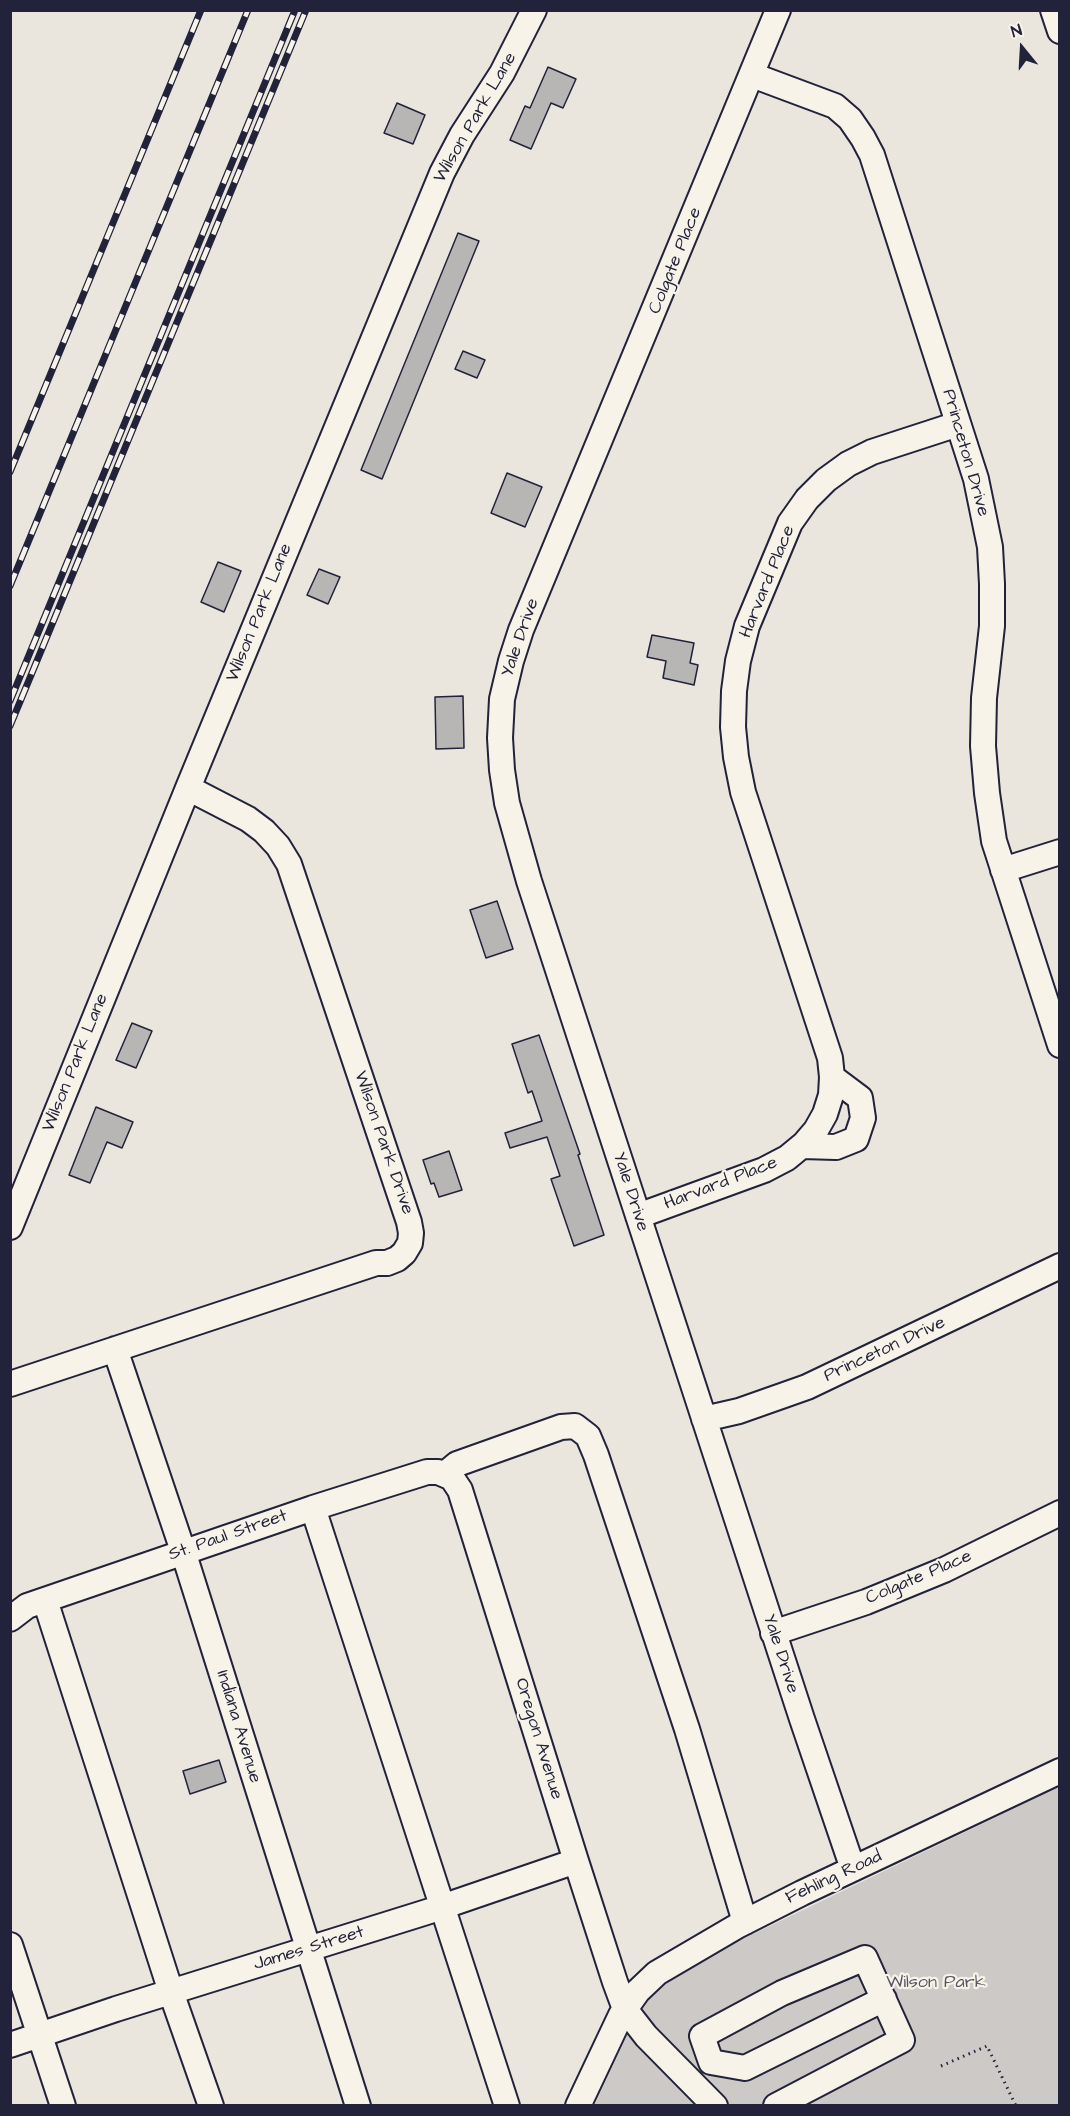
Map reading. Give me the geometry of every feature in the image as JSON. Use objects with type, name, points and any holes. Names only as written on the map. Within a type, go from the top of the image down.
[{"type":"street","name":"Wilson Park Lane","points":[[10,1227],[442,173],[462,135],[502,73],[534,10]]},
{"type":"street","name":"Colgate Place","points":[[572,511],[778,10]]},
{"type":"street","points":[[1053,10],[1059,31]]},
{"type":"street","name":"Princeton Drive","points":[[752,75],[835,105],[850,119],[863,138],[872,155],[976,479],[990,547],[992,584],[992,626],[984,698],[983,746],[992,829],[1059,1045]]},
{"type":"street","name":"Harvard Place","points":[[638,1216],[764,1170],[787,1158],[816,1130],[825,1114],[831,1095],[830,1058],[743,792],[736,757],[733,727],[738,661],[747,626],[790,523],[807,499],[826,480],[848,464],[872,452],[958,424]]},
{"type":"street","name":"Yale Drive","points":[[572,511],[510,661],[502,699],[500,738],[507,802],[529,881],[773,1633],[853,1869]]},
{"type":"street","name":"Wilson Park Drive","points":[[10,1384],[376,1263],[387,1263],[397,1259],[410,1243],[409,1222],[289,864],[278,846],[264,831],[248,819],[188,788]]},
{"type":"street","points":[[1003,870],[1059,852]]},
{"type":"street","points":[[802,1146],[836,1147],[856,1139],[863,1118],[860,1098],[832,1077]]},
{"type":"street","name":"Princeton Drive","points":[[704,1419],[739,1412],[807,1387],[1059,1266]]},
{"type":"street","name":"Indiana Avenue","points":[[115,1349],[183,1551],[358,2106]]},
{"type":"street","points":[[445,1474],[456,1464],[561,1426],[574,1426],[588,1436],[687,1730],[745,1922]]},
{"type":"street","name":"St. Paul Street","points":[[12,1617],[27,1606],[313,1508],[427,1472],[445,1474]]},
{"type":"street","name":"Oregon Avenue","points":[[445,1474],[452,1478],[460,1490],[576,1861],[625,2008],[646,2036],[715,2106]]},
{"type":"street","points":[[313,1508],[507,2106]]},
{"type":"street","name":"Colgate Place","points":[[773,1633],[866,1602],[944,1570],[1059,1513]]},
{"type":"street","points":[[45,1600],[210,2106]]},
{"type":"street","name":"Fehling Road","points":[[578,2106],[625,2008],[638,1991],[657,1973],[677,1959],[745,1922],[1059,1771]]},
{"type":"street","name":"James Street","points":[[10,2045],[576,1861]]},
{"type":"street","points":[[10,1945],[63,2106]]},
{"type":"street","points":[[776,2106],[902,2040],[884,1999],[865,1958],[783,1993],[702,2036],[711,2062],[745,2068],[884,1999]]},
{"type":"path","points":[[940,2066],[987,2046],[1016,2106]]},
{"type":"green space","name":"Wilson Park","points":[[1059,1787],[1059,2105],[594,2106],[640,2008],[666,1984],[697,1961]]},
{"type":"building","points":[[548,67],[576,79],[563,108],[551,103],[531,149],[510,140],[525,106],[530,108]]},
{"type":"building","points":[[397,103],[425,115],[413,144],[384,133]]},
{"type":"building","points":[[458,233],[479,241],[382,479],[361,470]]},
{"type":"building","points":[[463,351],[485,360],[477,378],[455,369]]},
{"type":"building","points":[[507,473],[542,487],[525,527],[491,513]]},
{"type":"building","points":[[218,562],[241,571],[224,612],[201,602]]},
{"type":"building","points":[[319,569],[340,577],[328,604],[307,595]]},
{"type":"building","points":[[652,635],[694,643],[690,663],[698,665],[694,685],[663,678],[666,661],[647,657]]},
{"type":"building","points":[[463,696],[464,748],[436,749],[435,697]]},
{"type":"building","points":[[497,901],[513,949],[486,958],[470,910]]},
{"type":"building","points":[[132,1023],[152,1031],[136,1068],[116,1060]]},
{"type":"building","points":[[539,1035],[580,1154],[578,1155],[604,1235],[574,1246],[551,1179],[560,1176],[547,1137],[510,1148],[505,1133],[542,1121],[532,1091],[528,1093],[512,1044]]},
{"type":"building","points":[[96,1107],[133,1122],[122,1148],[107,1142],[90,1183],[69,1175]]},
{"type":"building","points":[[449,1151],[462,1190],[439,1197],[434,1183],[431,1184],[423,1160]]},
{"type":"building","points":[[219,1760],[226,1782],[190,1794],[183,1771]]},
{"type":"railway","points":[[10,472],[201,10]]},
{"type":"railway","points":[[10,586],[248,10]]},
{"type":"railway","points":[[10,701],[295,10]]},
{"type":"railway","points":[[10,726],[306,10]]}]
